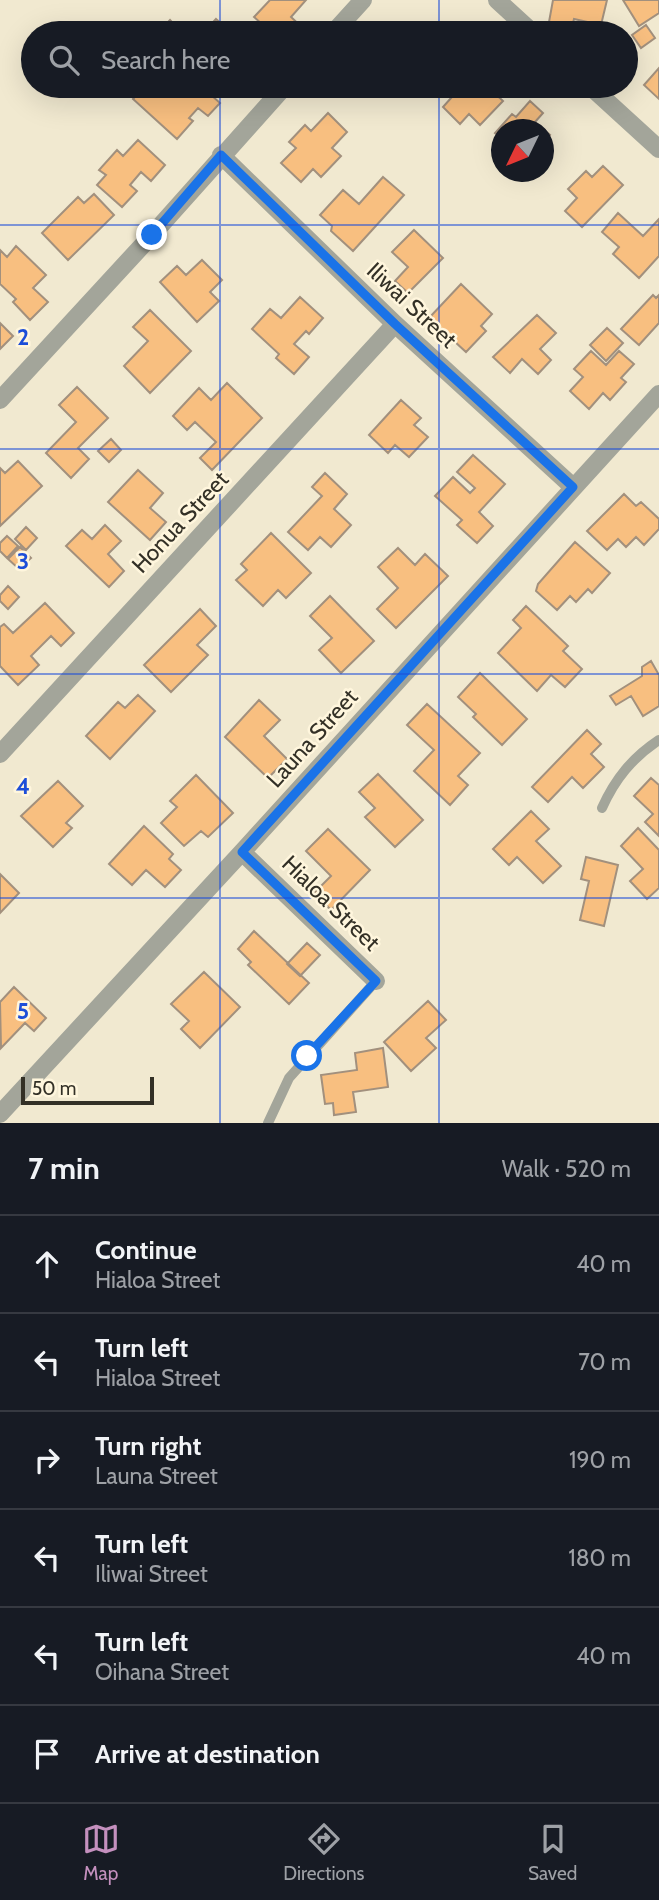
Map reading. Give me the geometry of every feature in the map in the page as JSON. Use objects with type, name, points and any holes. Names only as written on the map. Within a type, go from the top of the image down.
[{"type":"street","points":[[343,21],[363,0]]},
{"type":"street","points":[[497,0],[520,21]]},
{"type":"street","points":[[0,400],[274,98]]},
{"type":"street","points":[[603,98],[659,149]]},
{"type":"street","name":"Iliwai Street","points":[[221,155],[395,324],[573,487]]},
{"type":"street","name":"Honua Street","points":[[0,754],[395,324]]},
{"type":"street","name":"Launa Street","points":[[0,1114],[659,394]]},
{"type":"street","name":"Hialoa Street","points":[[242,852],[376,981]]},
{"type":"lane","points":[[602,808],[612,786],[623,771],[640,753],[659,740]]},
{"type":"lane","name":"Hialoa Street","points":[[268,1123],[289,1078],[376,981]]},
{"type":"building","points":[[270,0],[306,0],[291,17],[295,21],[258,21],[254,17]]},
{"type":"building","points":[[553,0],[607,0],[602,21],[549,21]]},
{"type":"building","points":[[623,0],[659,0],[659,13],[639,26]]},
{"type":"building","points":[[646,25],[655,38],[641,48],[638,44],[638,31]]},
{"type":"building","points":[[659,68],[659,99],[644,85]]},
{"type":"building","points":[[214,98],[220,103],[208,116],[198,108],[189,118],[193,121],[177,139],[133,99]]},
{"type":"building","points":[[451,98],[500,98],[503,101],[480,125],[469,114],[460,124],[443,107]]},
{"type":"building","points":[[530,101],[543,113],[538,119],[508,119],[512,114],[516,117]]},
{"type":"building","points":[[328,113],[347,132],[332,148],[341,156],[321,177],[313,169],[301,182],[281,163],[296,148],[289,142],[305,125],[311,131]]},
{"type":"building","points":[[138,140],[165,165],[151,181],[141,172],[130,185],[137,191],[122,207],[97,185],[106,175],[99,170],[117,150],[123,156]]},
{"type":"building","points":[[603,166],[623,185],[582,227],[565,211],[577,198],[568,189],[586,171],[592,177]]},
{"type":"building","points":[[383,177],[404,195],[353,251],[331,231],[332,226],[320,215],[343,190],[359,204]]},
{"type":"building","points":[[94,194],[114,215],[68,260],[42,233],[78,197],[84,203]]},
{"type":"building","points":[[618,213],[643,236],[659,219],[659,256],[639,278],[613,254],[619,247],[602,232]]},
{"type":"building","points":[[414,230],[443,258],[408,293],[395,281],[408,267],[392,252]]},
{"type":"building","points":[[16,246],[46,275],[33,288],[48,302],[30,320],[13,302],[16,299],[0,284],[0,250],[7,257]]},
{"type":"building","points":[[202,260],[222,280],[210,292],[219,301],[197,322],[160,282],[177,266],[186,275]]},
{"type":"building","points":[[461,284],[492,314],[481,326],[486,331],[466,352],[429,318]]},
{"type":"building","points":[[653,295],[656,298],[659,295],[659,323],[639,345],[621,329]]},
{"type":"building","points":[[300,297],[323,318],[309,334],[306,331],[294,344],[309,357],[294,374],[276,358],[279,354],[252,329],[270,309],[281,318]]},
{"type":"building","points":[[150,310],[191,351],[150,393],[124,366],[148,341],[133,327]]},
{"type":"building","points":[[537,315],[556,333],[540,349],[551,360],[538,374],[522,359],[510,373],[493,357]]},
{"type":"building","points":[[0,323],[13,336],[0,349]]},
{"type":"building","points":[[607,328],[623,343],[606,361],[590,345]]},
{"type":"building","points":[[591,351],[606,365],[619,351],[634,364],[621,378],[626,382],[610,400],[603,393],[589,409],[570,391],[583,377],[574,369]]},
{"type":"building","points":[[227,383],[262,418],[212,470],[200,458],[216,442],[195,422],[187,430],[173,416],[199,388],[211,400]]},
{"type":"building","points":[[77,387],[108,418],[78,448],[89,459],[71,478],[46,453],[76,422],[59,405]]},
{"type":"building","points":[[401,400],[421,418],[414,425],[428,437],[409,457],[395,445],[388,453],[369,435]]},
{"type":"building","points":[[111,439],[121,450],[109,462],[98,451]]},
{"type":"building","points":[[473,455],[505,484],[479,512],[493,526],[477,543],[457,525],[462,520],[435,496],[453,477],[470,493],[475,488],[457,472]]},
{"type":"building","points":[[18,461],[42,486],[0,526],[0,468],[5,473]]},
{"type":"building","points":[[138,470],[163,493],[150,508],[166,522],[150,540],[108,502]]},
{"type":"building","points":[[325,473],[347,494],[334,509],[351,525],[331,547],[320,537],[308,550],[288,532],[322,496],[312,487]]},
{"type":"building","points":[[624,494],[636,506],[641,502],[659,519],[659,529],[644,545],[636,537],[626,547],[618,539],[607,550],[587,531]]},
{"type":"building","points":[[105,525],[121,541],[108,554],[124,571],[109,587],[66,546],[82,530],[92,539]]},
{"type":"building","points":[[26,527],[37,538],[26,550],[15,539]]},
{"type":"building","points":[[271,533],[311,573],[286,598],[278,590],[263,606],[236,580],[247,570],[241,564]]},
{"type":"building","points":[[7,536],[18,546],[7,558],[0,551],[0,543]]},
{"type":"building","points":[[575,542],[610,573],[592,593],[588,589],[576,602],[570,596],[557,610],[536,591],[538,584]]},
{"type":"building","points":[[20,547],[31,558],[19,569],[8,559]]},
{"type":"building","points":[[398,548],[415,565],[425,554],[448,576],[396,628],[377,609],[398,588],[378,567]]},
{"type":"building","points":[[8,586],[19,597],[8,609],[0,601],[0,595]]},
{"type":"building","points":[[330,596],[374,641],[341,673],[319,650],[332,638],[310,616]]},
{"type":"building","points":[[45,603],[74,633],[61,646],[51,636],[31,656],[39,665],[18,685],[0,666],[0,627],[4,624],[13,633]]},
{"type":"building","points":[[526,606],[568,646],[563,651],[582,669],[565,687],[551,675],[537,691],[498,653],[521,628],[513,620]]},
{"type":"building","points":[[200,609],[216,626],[197,645],[208,655],[171,692],[144,665]]},
{"type":"building","points":[[651,661],[659,675],[659,706],[643,716],[631,696],[616,705],[610,696],[642,676],[642,667]]},
{"type":"building","points":[[480,673],[527,719],[502,745],[473,717],[476,714],[458,697]]},
{"type":"building","points":[[138,695],[155,711],[110,759],[86,736],[118,702],[125,708]]},
{"type":"building","points":[[259,700],[280,720],[264,736],[287,759],[268,778],[225,737]]},
{"type":"building","points":[[427,704],[480,753],[458,776],[468,785],[450,805],[414,771],[434,750],[407,725]]},
{"type":"building","points":[[587,730],[601,744],[591,754],[604,767],[583,788],[572,777],[548,802],[532,787]]},
{"type":"building","points":[[378,774],[423,820],[395,847],[365,817],[375,808],[359,792]]},
{"type":"building","points":[[196,775],[233,813],[208,837],[201,831],[184,846],[161,823],[177,807],[170,801]]},
{"type":"building","points":[[651,778],[659,785],[659,836],[645,822],[653,814],[634,796]]},
{"type":"building","points":[[58,781],[83,806],[66,823],[72,828],[53,847],[21,816]]},
{"type":"building","points":[[531,811],[549,829],[536,841],[561,866],[543,883],[517,857],[509,865],[493,849]]},
{"type":"building","points":[[144,826],[173,854],[169,859],[181,870],[165,887],[146,870],[132,885],[109,864]]},
{"type":"building","points":[[638,828],[659,850],[659,888],[647,899],[630,881],[643,869],[621,846]]},
{"type":"building","points":[[328,829],[370,870],[331,910],[314,893],[331,876],[306,851]]},
{"type":"building","points":[[586,857],[618,865],[604,926],[580,920],[589,881],[581,879]]},
{"type":"building","points":[[0,874],[19,893],[0,913]]},
{"type":"building","points":[[254,931],[309,983],[289,1004],[248,965],[251,962],[238,949]]},
{"type":"building","points":[[307,943],[320,955],[300,976],[287,964]]},
{"type":"building","points":[[204,972],[240,1007],[200,1048],[181,1029],[189,1021],[171,1004]]},
{"type":"building","points":[[14,987],[46,1018],[34,1031],[25,1023],[1,1048],[0,1002]]},
{"type":"building","points":[[428,1001],[446,1020],[426,1038],[436,1048],[411,1071],[384,1042]]},
{"type":"building","points":[[383,1048],[388,1087],[353,1092],[356,1112],[334,1115],[333,1103],[325,1104],[321,1075],[357,1070],[355,1053]]},
{"type":"route","points":[[152,235],[221,155],[395,324],[573,487],[242,852],[376,981],[307,1056]]}]
